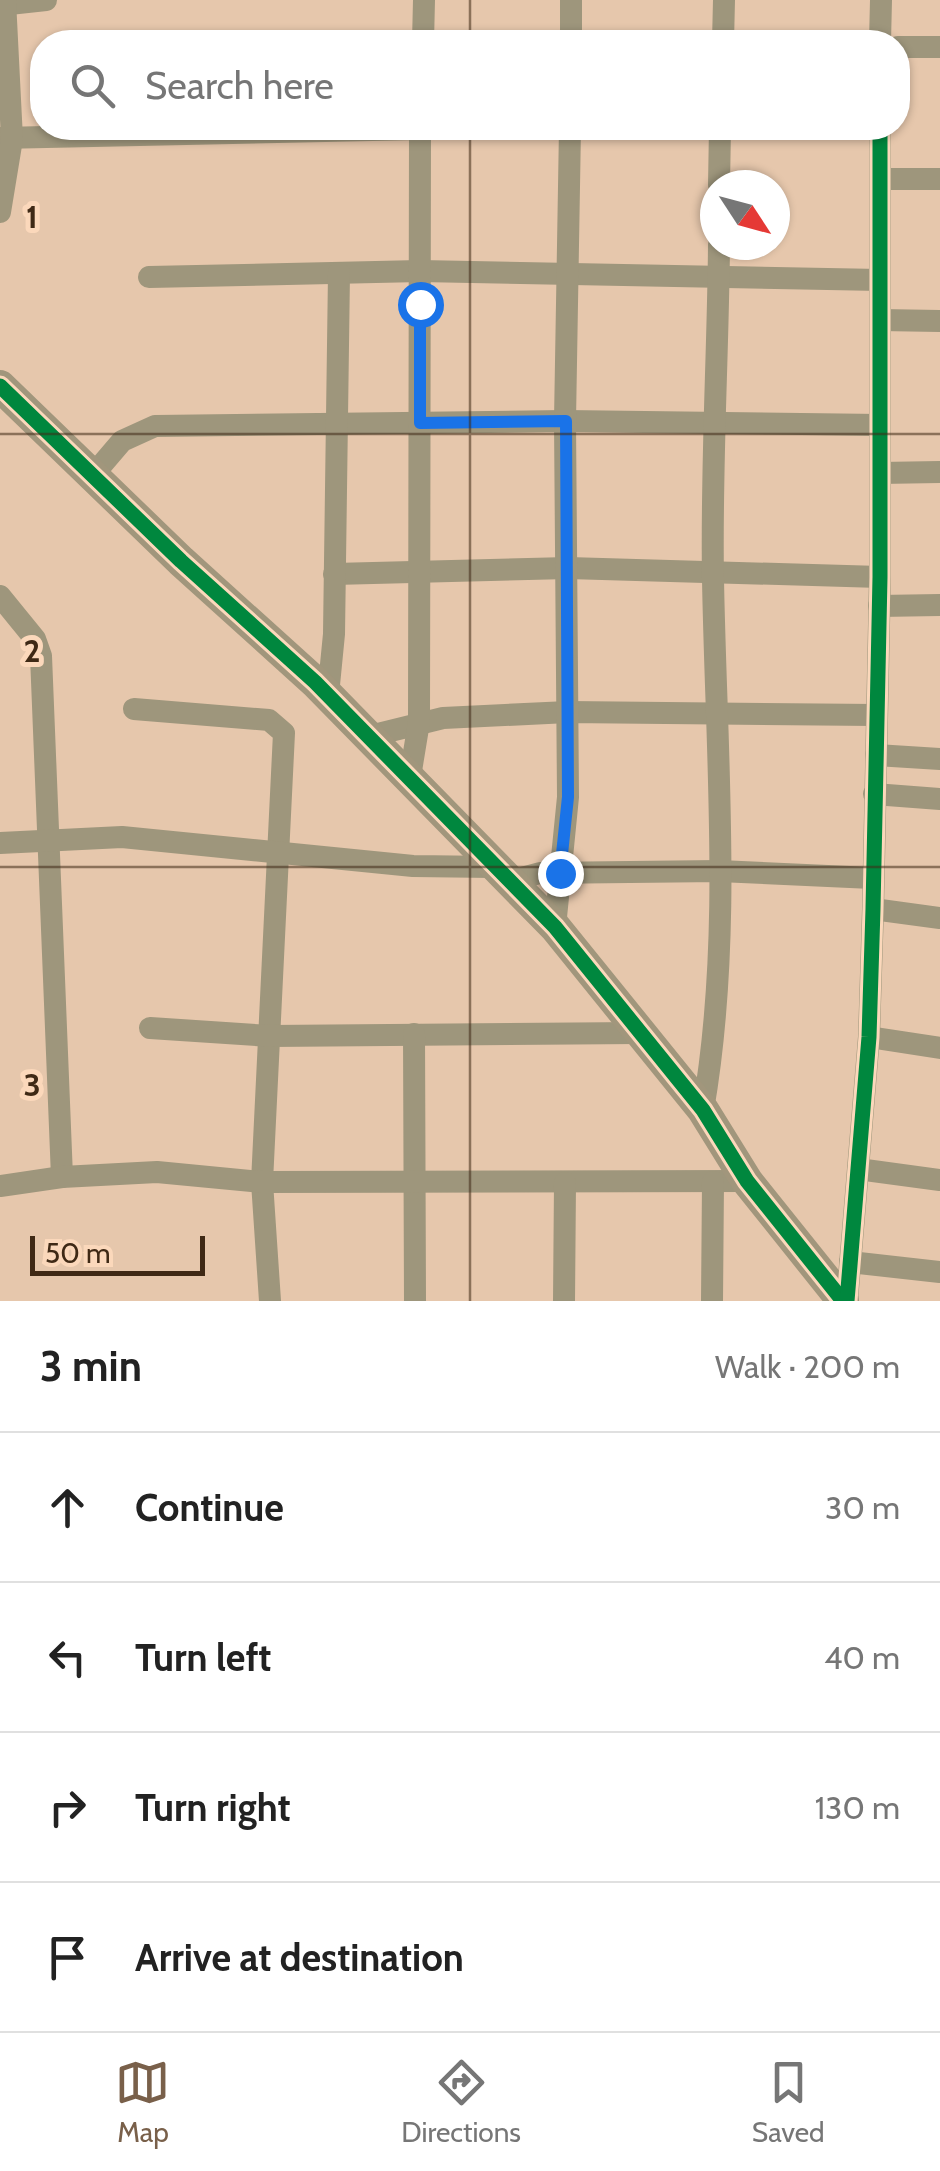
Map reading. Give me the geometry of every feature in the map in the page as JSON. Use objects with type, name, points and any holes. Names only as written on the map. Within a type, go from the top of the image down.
[{"type":"street","points":[[0,212],[6,139],[4,3],[45,0]]},
{"type":"street","points":[[423,30],[424,0]]},
{"type":"street","points":[[571,30],[572,0]]},
{"type":"street","points":[[723,30],[724,0]]},
{"type":"street","points":[[880,0],[880,30]]},
{"type":"street","points":[[910,48],[940,48]]},
{"type":"street","points":[[410,777],[419,722],[420,140]]},
{"type":"street","points":[[555,927],[568,797],[566,274],[570,140]]},
{"type":"street","points":[[719,170],[720,140]]},
{"type":"street","points":[[845,1301],[868,1037],[873,909],[880,606],[880,140]]},
{"type":"street","points":[[880,179],[940,179]]},
{"type":"street","points":[[703,1110],[716,1031],[719,872],[713,573],[719,260]]},
{"type":"street","points":[[149,277],[420,271],[880,280]]},
{"type":"street","points":[[328,695],[339,273]]},
{"type":"street","points":[[880,320],[940,321]]},
{"type":"street","points":[[0,386],[328,695],[555,927],[703,1110],[747,1181],[845,1301]]},
{"type":"street","points":[[93,475],[122,440],[155,426],[566,421],[880,424]]},
{"type":"street","points":[[880,473],[940,472]]},
{"type":"street","points":[[334,574],[568,568],[880,577]]},
{"type":"street","points":[[0,596],[29,629],[41,656],[62,1176]]},
{"type":"street","points":[[880,606],[940,605]]},
{"type":"street","points":[[134,709],[279,724],[286,748],[262,1182],[270,1301]]},
{"type":"street","points":[[370,736],[419,722],[568,712],[876,715]]},
{"type":"street","points":[[876,754],[940,758]]},
{"type":"street","points":[[874,794],[940,799]]},
{"type":"street","points":[[0,843],[122,836],[500,874],[719,872],[872,878]]},
{"type":"street","points":[[873,909],[940,918]]},
{"type":"street","points":[[150,1028],[270,1036],[638,1033]]},
{"type":"street","points":[[414,1034],[416,1301]]},
{"type":"street","points":[[868,1037],[940,1048]]},
{"type":"street","points":[[858,1170],[940,1180]]},
{"type":"street","points":[[0,1186],[62,1176],[156,1172],[262,1182],[747,1181]]},
{"type":"street","points":[[564,1301],[565,1182]]},
{"type":"street","points":[[712,1301],[713,1182]]},
{"type":"street","points":[[850,1262],[940,1272]]},
{"type":"cycle path","points":[[847,1301],[869,1037],[873,909],[880,577],[880,140]]},
{"type":"cycle path","points":[[0,386],[181,561],[315,682],[555,927],[703,1110],[747,1181],[843,1301]]},
{"type":"route","points":[[420,304],[420,423],[566,421],[568,797],[560,873]]}]
